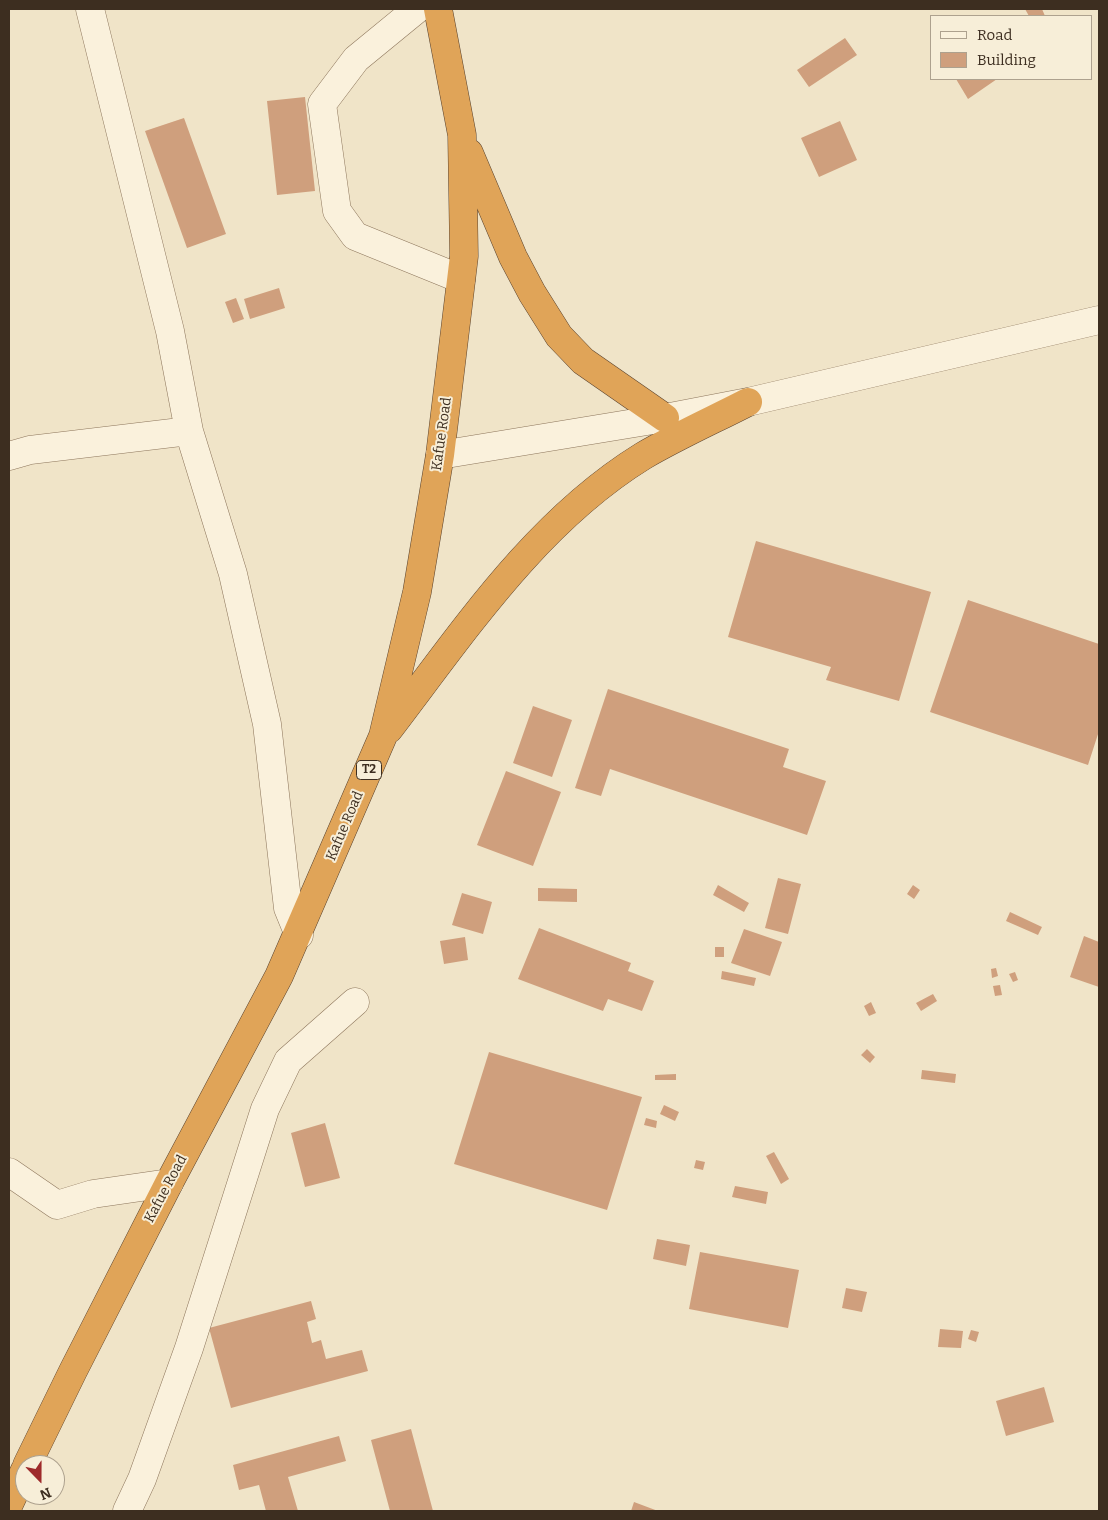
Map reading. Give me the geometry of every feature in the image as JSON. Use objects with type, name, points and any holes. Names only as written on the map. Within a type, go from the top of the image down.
[{"type":"highway","name":"Kafue Road","points":[[33,1455],[77,1362],[298,935],[383,736],[417,592],[440,455],[461,279],[465,219],[462,135],[438,9]]},
{"type":"highway","points":[[462,135],[512,256],[559,336],[583,360],[665,418]]},
{"type":"highway","points":[[383,736],[496,588],[557,524],[593,492],[643,456],[748,402]]},
{"type":"highway","points":[[9,1504],[15,1491]]},
{"type":"street","points":[[90,9],[170,331],[189,431],[233,574],[267,724],[288,908],[298,935]]},
{"type":"street","points":[[417,9],[356,59],[322,104],[337,211],[355,236],[461,279]]},
{"type":"street","points":[[440,455],[665,418],[748,402],[1099,320]]},
{"type":"street","points":[[9,456],[30,450],[189,431]]},
{"type":"street","points":[[127,1511],[142,1479],[189,1348],[265,1109],[288,1061],[355,1002]]},
{"type":"street","points":[[9,1172],[57,1205],[93,1194],[169,1183]]},
{"type":"building","points":[[1025,9],[1042,9],[1045,15],[1028,15]]},
{"type":"building","points":[[845,38],[857,55],[809,87],[797,70]]},
{"type":"building","points":[[957,80],[996,80],[968,99]]},
{"type":"building","points":[[305,97],[315,191],[277,195],[267,101]]},
{"type":"building","points":[[184,118],[226,234],[187,248],[145,131]]},
{"type":"building","points":[[840,121],[857,160],[819,177],[801,138]]},
{"type":"building","points":[[279,288],[285,308],[250,319],[244,299]]},
{"type":"building","points":[[236,298],[244,319],[233,323],[225,302]]},
{"type":"building","points":[[756,541],[931,592],[899,701],[826,680],[831,667],[728,637]]},
{"type":"building","points":[[968,600],[1099,644],[1099,731],[1088,765],[930,712]]},
{"type":"building","points":[[608,689],[789,749],[783,767],[826,781],[807,835],[610,769],[601,796],[575,788]]},
{"type":"building","points":[[533,706],[572,720],[552,777],[513,763]]},
{"type":"building","points":[[506,771],[561,792],[533,866],[477,845]]},
{"type":"building","points":[[778,878],[801,884],[788,934],[765,928]]},
{"type":"building","points":[[718,885],[749,903],[744,912],[713,895]]},
{"type":"building","points":[[913,885],[920,890],[914,899],[907,894]]},
{"type":"building","points":[[538,888],[577,889],[577,902],[538,901]]},
{"type":"building","points":[[462,893],[492,902],[483,934],[452,925]]},
{"type":"building","points":[[1010,912],[1042,927],[1038,935],[1006,921]]},
{"type":"building","points":[[539,928],[631,963],[628,971],[654,981],[642,1011],[608,999],[603,1011],[518,979]]},
{"type":"building","points":[[744,929],[782,942],[770,976],[731,963]]},
{"type":"building","points":[[1084,936],[1099,942],[1099,987],[1070,977]]},
{"type":"building","points":[[465,937],[468,960],[444,964],[440,941]]},
{"type":"building","points":[[715,947],[724,947],[724,957],[715,957]]},
{"type":"building","points":[[996,968],[998,976],[992,978],[991,969]]},
{"type":"building","points":[[722,971],[756,978],[754,986],[721,979]]},
{"type":"building","points":[[1015,972],[1018,980],[1013,982],[1009,974]]},
{"type":"building","points":[[1000,985],[1002,995],[995,996],[993,986]]},
{"type":"building","points":[[933,994],[937,1001],[921,1011],[916,1003]]},
{"type":"building","points":[[871,1002],[876,1013],[869,1016],[864,1006]]},
{"type":"building","points":[[867,1049],[875,1057],[870,1063],[861,1055]]},
{"type":"building","points":[[489,1052],[642,1097],[607,1210],[454,1164]]},
{"type":"building","points":[[922,1070],[956,1074],[955,1083],[921,1079]]},
{"type":"building","points":[[676,1074],[676,1080],[655,1080],[655,1075]]},
{"type":"building","points":[[664,1105],[679,1112],[675,1121],[660,1114]]},
{"type":"building","points":[[646,1118],[657,1121],[656,1128],[644,1125]]},
{"type":"building","points":[[325,1123],[340,1178],[305,1187],[291,1133]]},
{"type":"building","points":[[774,1152],[789,1179],[781,1184],[766,1156]]},
{"type":"building","points":[[696,1160],[705,1162],[703,1170],[694,1168]]},
{"type":"building","points":[[735,1186],[768,1192],[766,1204],[732,1197]]},
{"type":"building","points":[[657,1239],[690,1245],[686,1266],[653,1259]]},
{"type":"building","points":[[700,1252],[799,1270],[788,1328],[689,1309]]},
{"type":"building","points":[[846,1288],[867,1292],[862,1312],[842,1308]]},
{"type":"building","points":[[311,1301],[316,1319],[307,1322],[312,1343],[321,1340],[326,1359],[362,1350],[368,1371],[231,1408],[209,1328]]},
{"type":"building","points":[[940,1329],[963,1331],[961,1348],[938,1347]]},
{"type":"building","points":[[971,1330],[979,1332],[976,1342],[968,1339]]},
{"type":"building","points":[[1044,1387],[1054,1422],[1006,1436],[996,1401]]},
{"type":"building","points":[[411,1429],[433,1511],[390,1511],[371,1440]]},
{"type":"building","points":[[339,1436],[346,1461],[288,1477],[298,1511],[266,1511],[259,1485],[239,1490],[233,1465]]},
{"type":"building","points":[[634,1502],[658,1511],[631,1511]]}]
